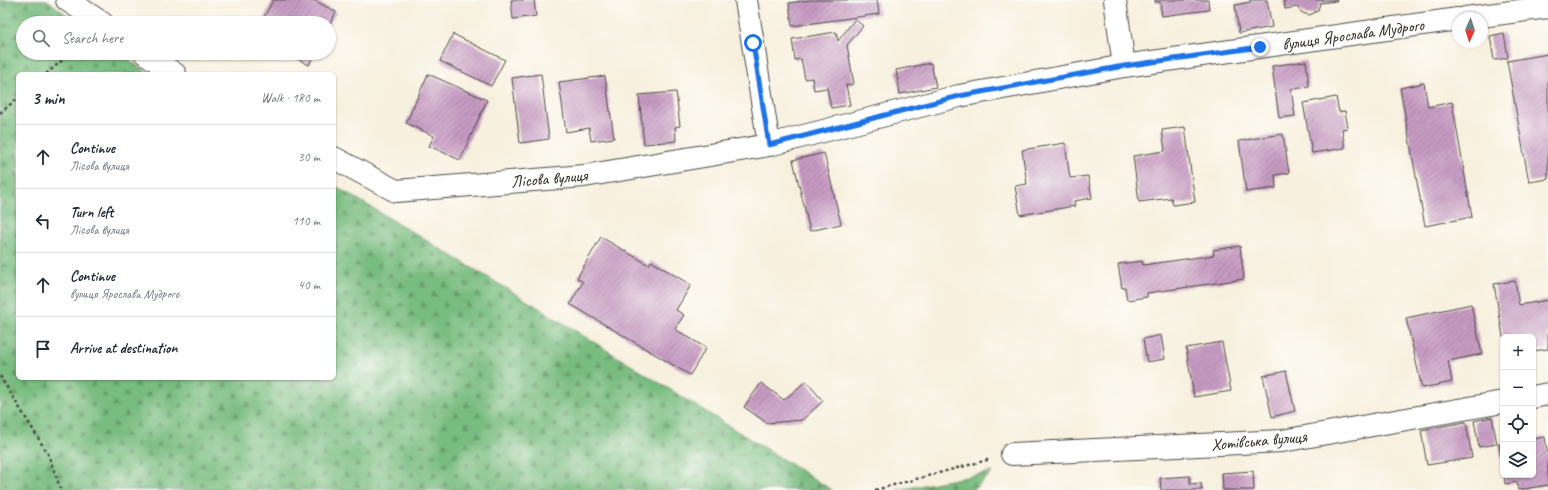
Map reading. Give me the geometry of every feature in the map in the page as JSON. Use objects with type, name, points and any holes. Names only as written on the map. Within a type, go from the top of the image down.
[{"type":"street","points":[[68,0],[92,16]]},
{"type":"street","points":[[746,0],[769,145]]},
{"type":"street","points":[[1115,0],[1124,66]]},
{"type":"street","points":[[1488,15],[1548,7]]},
{"type":"street","name":"вулиця Ярослава Мудрого","points":[[1124,66],[1452,20]]},
{"type":"street","points":[[155,60],[172,72]]},
{"type":"street","name":"Лісова вулиця","points":[[336,159],[396,190],[584,176],[769,145],[959,96],[1124,66]]},
{"type":"street","points":[[1536,396],[1548,394]]},
{"type":"street","name":"Хотівська вулиця","points":[[1012,454],[1282,441],[1500,403]]},
{"type":"path","points":[[48,72],[63,60]]},
{"type":"path","points":[[0,113],[16,100]]},
{"type":"path","points":[[0,376],[48,454],[61,490]]},
{"type":"path","points":[[875,490],[1012,454]]},
{"type":"green space","points":[[0,0],[47,0],[69,16],[16,16],[16,60],[129,60],[146,72],[16,72],[16,380],[336,380],[336,186],[534,305],[832,490],[0,490]]},
{"type":"green space","points":[[993,472],[973,490],[897,490]]},
{"type":"building","points":[[273,0],[314,0],[336,12],[334,16],[265,16]]},
{"type":"building","points":[[511,0],[534,0],[536,16],[513,19]]},
{"type":"building","points":[[810,0],[877,0],[879,14],[792,26],[789,3]]},
{"type":"building","points":[[1155,0],[1208,0],[1209,10],[1162,16],[1160,2],[1155,2]]},
{"type":"building","points":[[1250,0],[1267,0],[1272,27],[1239,33],[1235,5],[1250,2]]},
{"type":"building","points":[[1284,0],[1337,1],[1320,3],[1318,10],[1308,15],[1301,12],[1297,7],[1285,9]]},
{"type":"building","points":[[855,19],[863,26],[847,45],[854,84],[846,85],[850,105],[831,108],[827,88],[814,90],[812,78],[805,79],[801,59],[795,60],[792,39],[836,32],[838,41]]},
{"type":"building","points":[[1504,33],[1508,58],[1494,60],[1490,36]]},
{"type":"building","points":[[453,34],[505,60],[491,86],[440,61]]},
{"type":"building","points":[[1548,54],[1548,179],[1529,182],[1507,61]]},
{"type":"building","points":[[300,60],[312,60],[309,65]]},
{"type":"building","points":[[1306,61],[1309,87],[1291,89],[1295,116],[1279,118],[1272,66]]},
{"type":"building","points":[[931,63],[936,87],[900,94],[896,70]]},
{"type":"building","points":[[428,74],[487,100],[460,160],[429,146],[434,136],[406,123]]},
{"type":"building","points":[[541,74],[549,139],[520,143],[512,78]]},
{"type":"building","points":[[605,76],[614,138],[591,141],[589,128],[566,132],[559,82]]},
{"type":"building","points":[[1424,83],[1428,107],[1452,102],[1472,217],[1425,226],[1400,88]]},
{"type":"building","points":[[676,92],[680,126],[675,127],[676,141],[644,144],[639,95]]},
{"type":"building","points":[[1336,97],[1339,112],[1345,111],[1348,128],[1342,129],[1345,148],[1312,153],[1303,103]]},
{"type":"building","points":[[1185,127],[1195,202],[1173,205],[1171,198],[1139,202],[1133,156],[1165,151],[1162,130]]},
{"type":"building","points":[[1283,134],[1289,173],[1275,175],[1276,188],[1246,192],[1239,141]]},
{"type":"building","points":[[1065,143],[1070,178],[1088,176],[1092,198],[1074,201],[1075,206],[1020,215],[1015,186],[1027,184],[1022,150]]},
{"type":"building","points":[[824,153],[841,224],[810,231],[793,160]]},
{"type":"building","points":[[601,237],[649,265],[651,261],[691,285],[676,310],[684,315],[675,329],[706,348],[690,375],[570,304],[583,282],[577,278]]},
{"type":"building","points":[[1240,246],[1244,279],[1147,293],[1147,297],[1127,300],[1125,287],[1122,288],[1118,264],[1142,261],[1143,265],[1214,255],[1213,250]]},
{"type":"building","points":[[1515,281],[1519,305],[1548,300],[1548,349],[1536,351],[1536,334],[1502,334],[1494,284]]},
{"type":"building","points":[[1471,304],[1482,354],[1448,361],[1452,382],[1422,388],[1406,318]]},
{"type":"building","points":[[1161,335],[1165,359],[1147,362],[1143,339]]},
{"type":"building","points":[[1222,342],[1231,391],[1194,397],[1186,348]]},
{"type":"building","points":[[1286,371],[1295,411],[1272,417],[1263,376]]},
{"type":"building","points":[[806,381],[823,401],[802,420],[767,423],[744,407],[761,383],[784,400]]},
{"type":"building","points":[[1492,417],[1497,444],[1479,447],[1474,421]]},
{"type":"building","points":[[1466,422],[1472,458],[1427,465],[1421,430]]},
{"type":"building","points":[[1545,437],[1548,456],[1548,485],[1518,490],[1517,482],[1505,484],[1504,478],[1536,478],[1536,438]]},
{"type":"building","points":[[1253,471],[1254,490],[1223,490],[1222,473]]},
{"type":"building","points":[[1190,476],[1190,484],[1201,483],[1202,490],[1161,490],[1160,478]]},
{"type":"route","points":[[753,43],[769,145],[959,96],[1124,66],[1260,47]]}]
